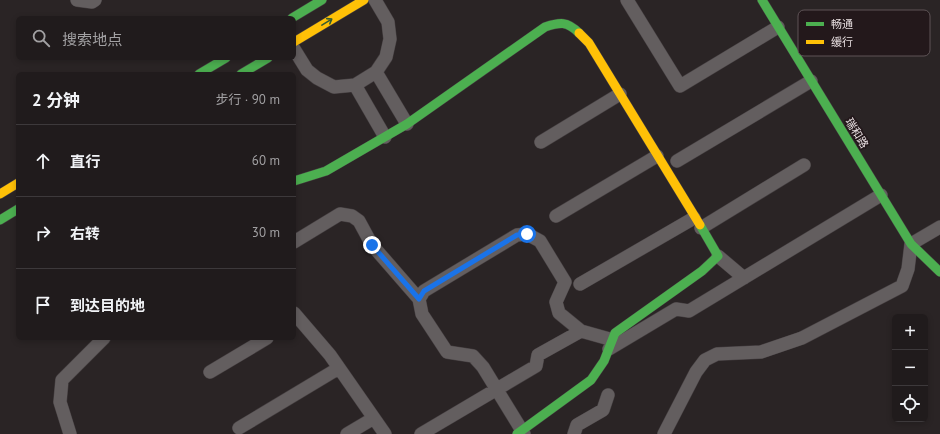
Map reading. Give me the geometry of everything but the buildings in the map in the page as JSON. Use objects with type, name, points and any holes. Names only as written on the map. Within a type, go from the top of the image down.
[{"type":"street","points":[[77,0],[92,2],[95,0]]},
{"type":"street","points":[[295,16],[322,0]]},
{"type":"street","points":[[296,41],[364,0]]},
{"type":"street","points":[[296,52],[307,70],[317,78],[334,87],[355,85],[376,72],[386,57],[390,39],[388,22],[375,0]]},
{"type":"street","points":[[627,0],[680,86],[778,27]]},
{"type":"street","name":"瑞和路","points":[[762,0],[911,244],[940,272]]},
{"type":"street","points":[[296,180],[326,171],[407,124],[544,27],[559,22],[573,27],[588,43],[718,256],[744,278]]},
{"type":"street","points":[[202,72],[223,60]]},
{"type":"street","points":[[245,72],[265,60]]},
{"type":"street","points":[[376,72],[407,124]]},
{"type":"street","points":[[677,161],[811,81]]},
{"type":"street","points":[[355,85],[385,137]]},
{"type":"street","points":[[541,142],[620,94]]},
{"type":"street","points":[[556,216],[657,156]]},
{"type":"street","points":[[580,284],[698,223],[804,165]]},
{"type":"street","points":[[0,194],[16,184]]},
{"type":"street","points":[[611,344],[676,309],[689,311],[881,195]]},
{"type":"street","points":[[0,220],[16,210]]},
{"type":"street","points":[[296,241],[340,214],[352,216],[359,222],[372,245],[419,299],[422,314],[447,352],[473,356],[483,367],[521,433],[591,380],[604,361],[615,333],[702,271],[718,256]]},
{"type":"street","points":[[664,434],[696,372],[705,360],[717,354],[761,352],[802,338],[902,286],[908,269],[911,244],[940,227]]},
{"type":"street","points":[[419,299],[424,291],[430,287],[517,235],[527,234],[540,242],[565,282],[556,302],[559,313],[580,331],[611,344]]},
{"type":"street","points":[[296,317],[330,356],[385,434]]},
{"type":"street","points":[[421,434],[536,366],[538,355],[580,331]]},
{"type":"street","points":[[70,434],[60,402],[62,380],[102,340]]},
{"type":"street","points":[[210,372],[263,340]]},
{"type":"street","points":[[239,428],[339,368]]},
{"type":"street","points":[[574,434],[577,425],[603,410],[608,395]]},
{"type":"street","points":[[347,434],[374,418]]},
{"type":"traffic: fast","points":[[295,16],[322,0]]},
{"type":"traffic: fast","points":[[762,0],[911,244],[940,272]]},
{"type":"traffic: fast","points":[[296,180],[326,171],[407,124],[545,27],[555,24],[563,24],[571,26],[579,33]]},
{"type":"traffic: fast","points":[[202,72],[223,60]]},
{"type":"traffic: fast","points":[[244,72],[265,60]]},
{"type":"traffic: fast","points":[[0,220],[16,210]]},
{"type":"traffic: fast","points":[[517,434],[591,380],[604,361],[615,333],[702,271],[718,256],[700,225]]},
{"type":"traffic: slow","points":[[296,41],[364,0]]},
{"type":"traffic: slow","points":[[579,33],[589,43],[700,225]]},
{"type":"traffic: slow","points":[[0,194],[16,184]]},
{"type":"route","points":[[372,245],[419,299],[424,291],[517,235],[527,234]]}]
